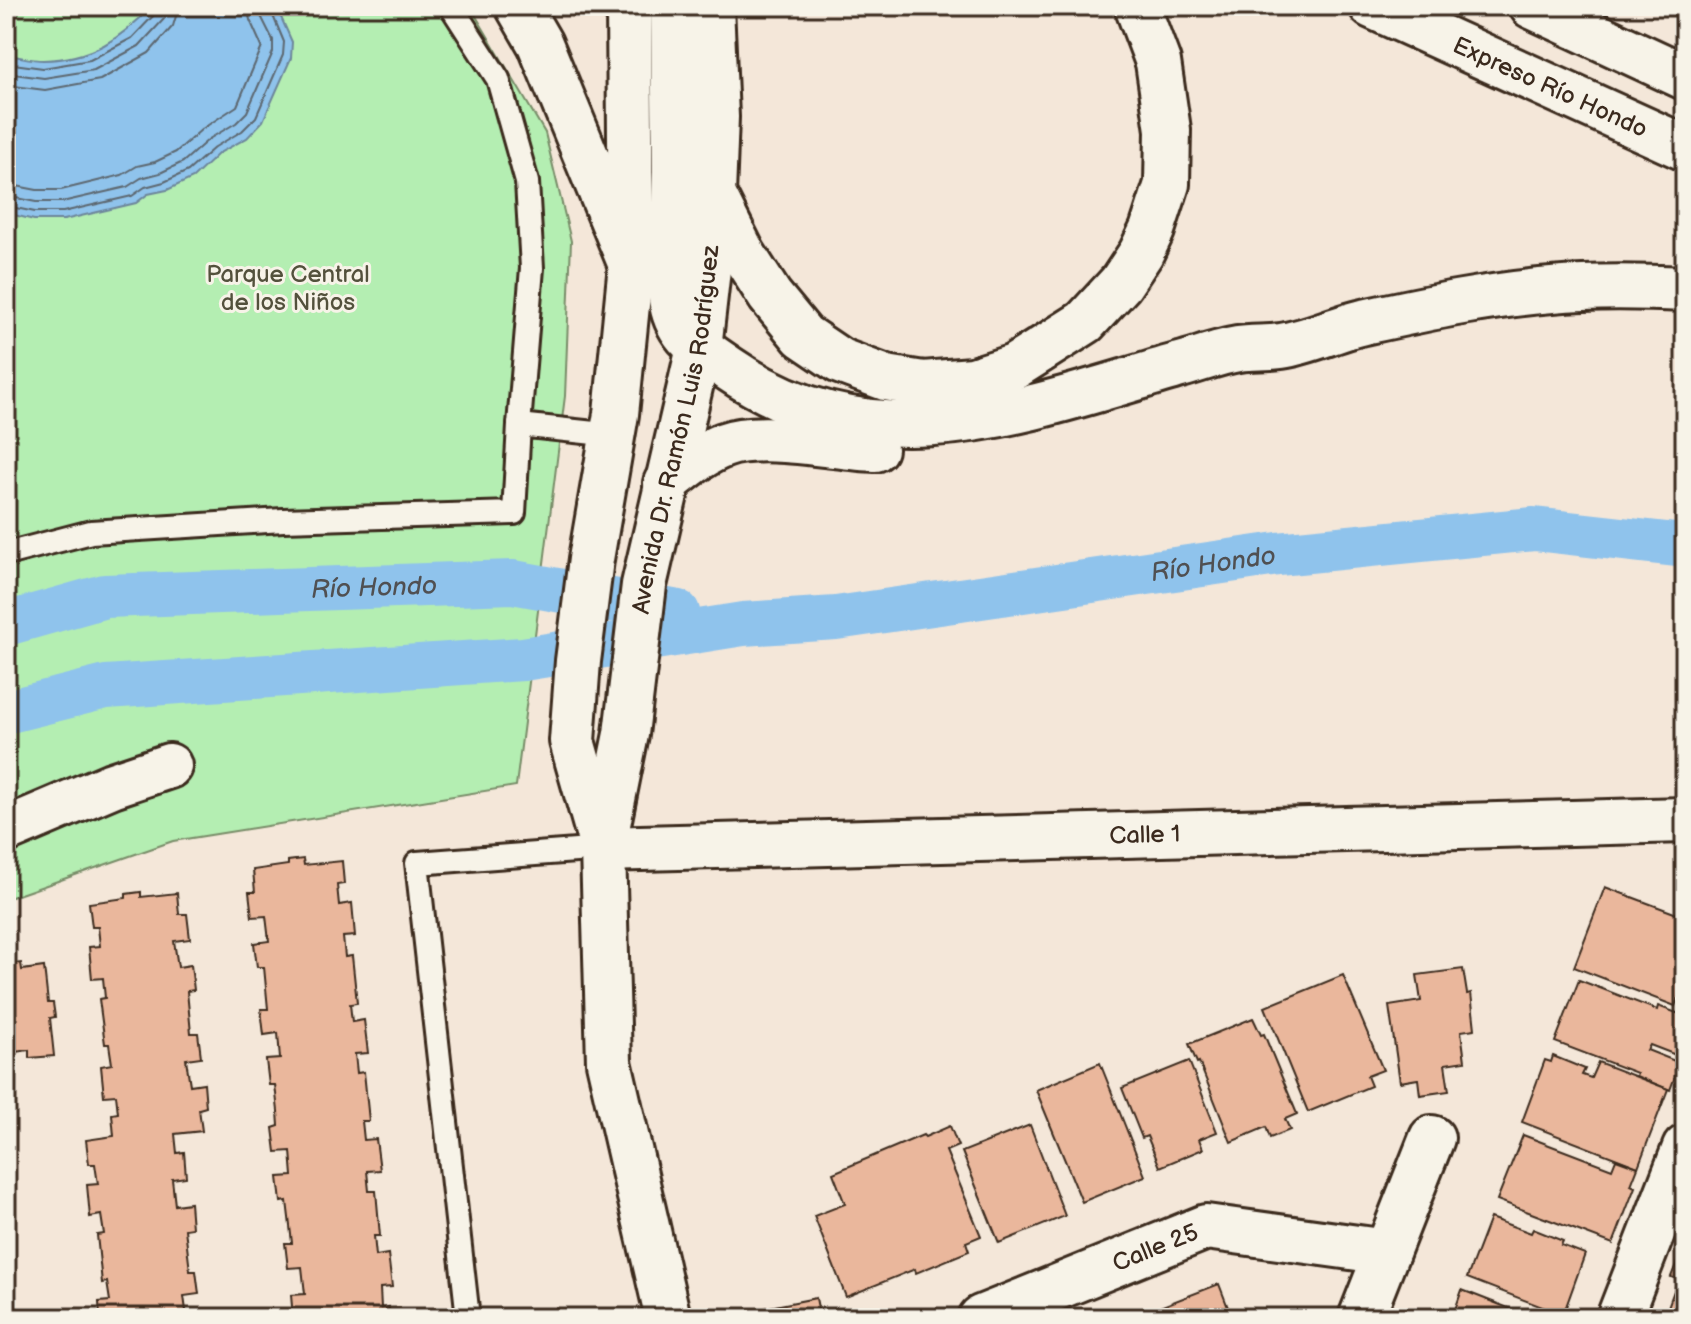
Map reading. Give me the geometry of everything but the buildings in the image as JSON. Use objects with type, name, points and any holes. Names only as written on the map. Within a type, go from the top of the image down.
[{"type":"main road","points":[[518,6],[540,44],[631,265]]},
{"type":"main road","name":"Avenida Dr. Ramón Luis Rodríguez","points":[[603,849],[572,741],[578,661],[591,559],[610,450],[631,265],[629,6]]},
{"type":"main road","points":[[673,6],[673,315],[679,329],[699,348],[779,399],[825,415],[879,423],[928,424],[974,420],[1051,402],[1236,349],[1282,346]]},
{"type":"main road","name":"Avenida Dr. Ramón Luis Rodríguez","points":[[668,1318],[609,1062],[603,849],[626,734],[644,585],[699,348],[712,234],[716,117],[711,6]]},
{"type":"main road","points":[[713,194],[743,254],[770,296],[803,336],[840,361],[886,378],[923,384],[973,380],[1014,367],[1085,322],[1121,283],[1152,230],[1167,184],[1168,130],[1158,62],[1137,6]]},
{"type":"main road","name":"Expreso Río Hondo","points":[[1372,6],[1685,148]]},
{"type":"main road","points":[[1532,6],[1685,77]]},
{"type":"main road","points":[[666,483],[706,454],[743,440],[907,450],[953,447],[1245,366],[1282,346],[1363,322],[1478,299],[1551,290],[1621,287],[1685,289]]},
{"type":"main road","points":[[6,830],[112,785],[169,766]]},
{"type":"main road","name":"Calle 1","points":[[603,849],[1685,820]]},
{"type":"main road","points":[[1361,1318],[1432,1138]]},
{"type":"main road","points":[[1619,1318],[1685,1148]]},
{"type":"main road","name":"Calle 25","points":[[981,1318],[1206,1227],[1387,1252]]},
{"type":"lane","points":[[6,554],[91,532],[283,520],[514,513],[532,268],[527,182],[498,79],[451,6]]},
{"type":"lane","points":[[519,425],[610,450]]},
{"type":"lane","points":[[468,1318],[417,863],[603,849]]},
{"type":"green space","name":"Parque Central de los Niños","points":[[6,6],[470,6],[545,133],[571,241],[565,396],[516,786],[173,841],[6,899]]},
{"type":"water","points":[[152,6],[276,6],[292,42],[291,58],[263,121],[247,138],[219,153],[193,178],[167,190],[148,194],[136,203],[64,220],[34,220],[6,213],[6,55],[43,60],[76,56],[117,37]]},
{"type":"waterway","name":"Río Hondo","points":[[6,712],[106,687],[523,659],[743,624],[836,618],[1278,554],[1534,529],[1685,546]]},
{"type":"waterway","name":"Río Hondo","points":[[6,624],[105,596],[513,582],[678,612]]}]
